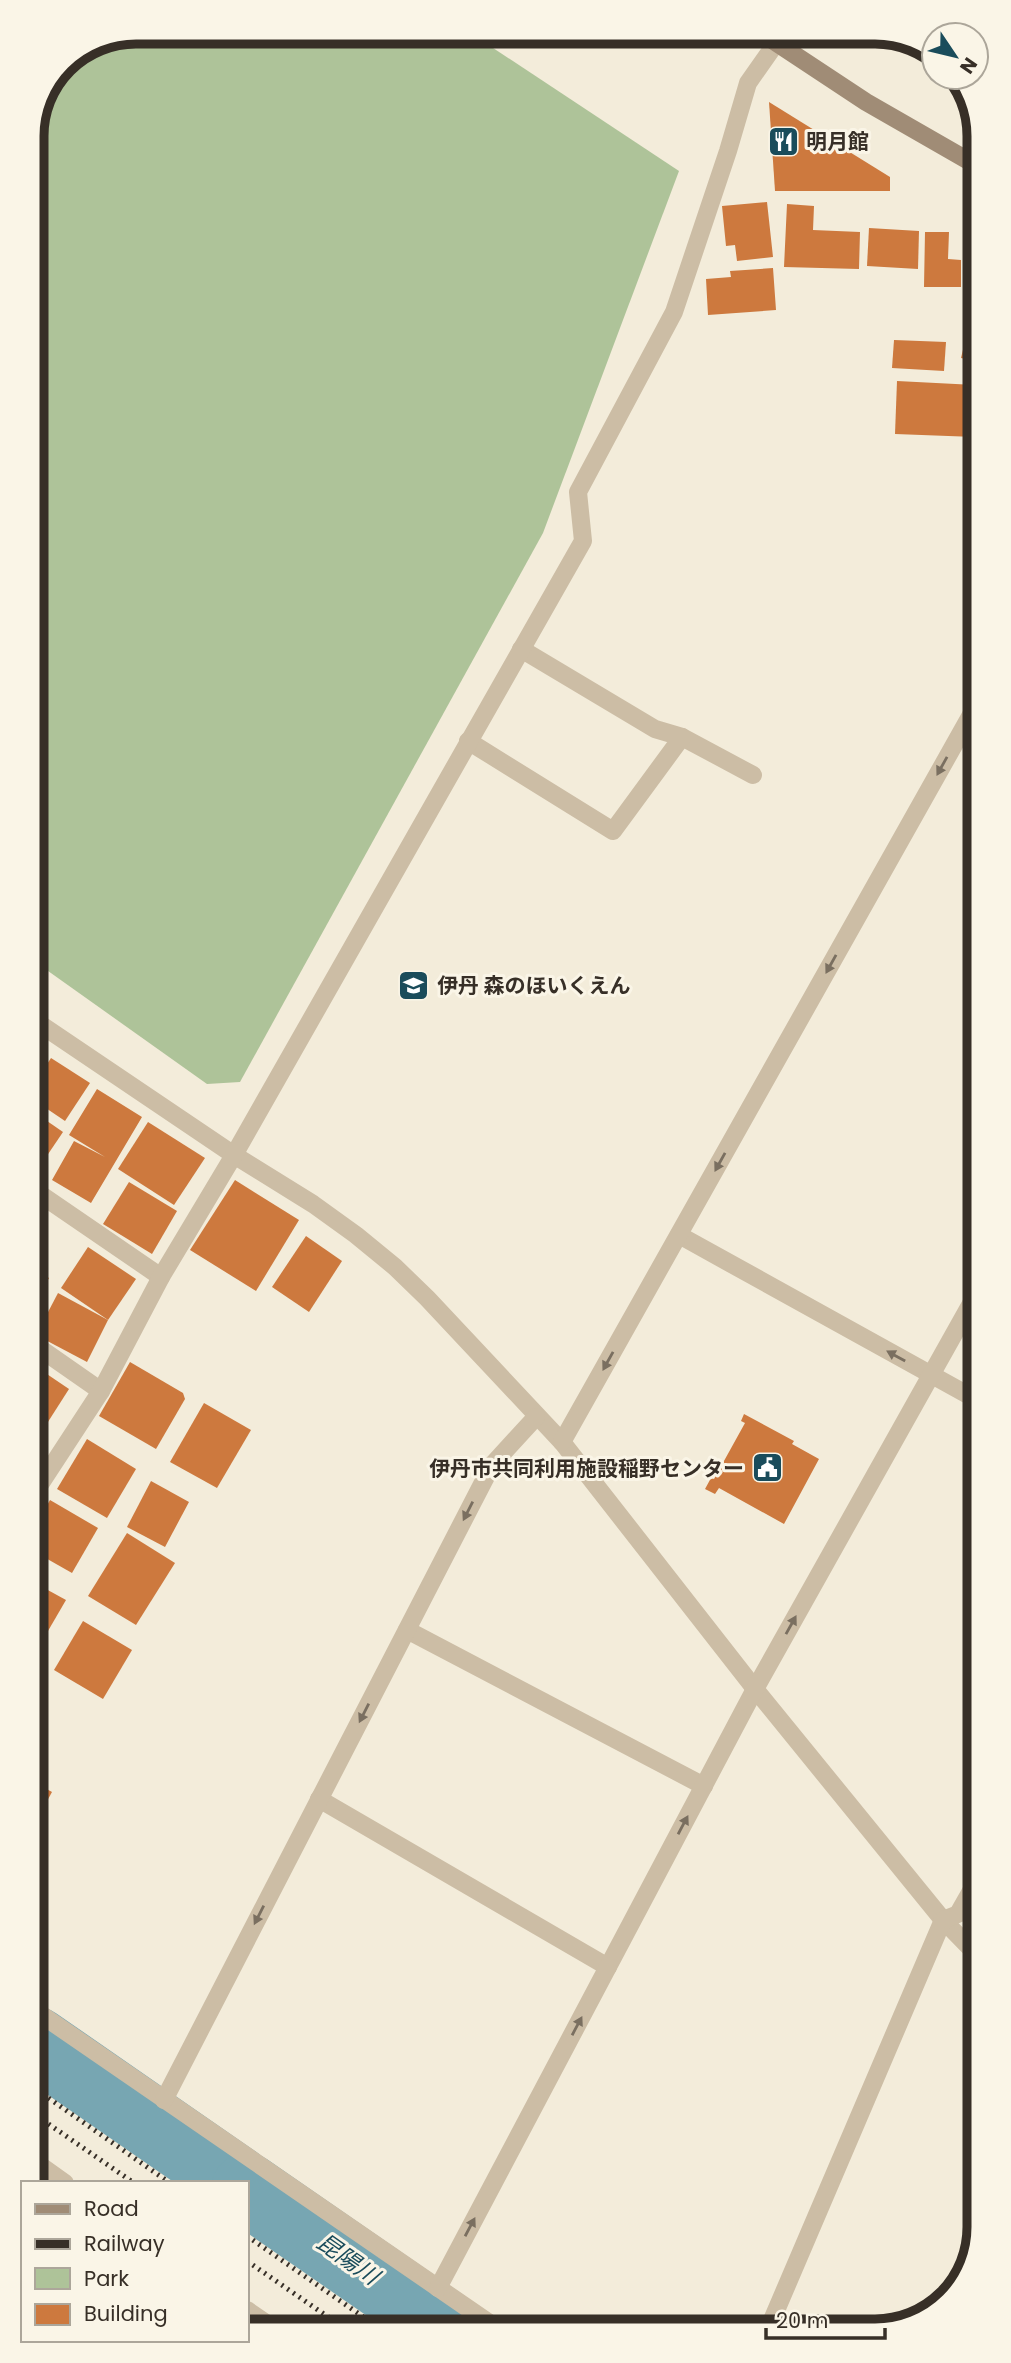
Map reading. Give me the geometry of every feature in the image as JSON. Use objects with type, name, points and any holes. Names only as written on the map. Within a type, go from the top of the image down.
[{"type":"main road","points":[[778,44],[866,102],[967,159]]},
{"type":"street","points":[[44,1478],[101,1391],[160,1277],[234,1155],[583,541],[578,492],[674,312],[748,83],[775,44]]},
{"type":"street","points":[[521,649],[655,729],[682,737],[753,775]]},
{"type":"street","points":[[468,741],[613,831],[682,737]]},
{"type":"street","points":[[562,1442],[967,737]]},
{"type":"street","points":[[44,1027],[356,1235],[427,1298],[562,1442],[755,1689],[943,1920],[967,1945]]},
{"type":"street","points":[[44,1197],[160,1277]]},
{"type":"street","points":[[679,1235],[967,1396]]},
{"type":"street","points":[[438,2288],[755,1689],[967,1311]]},
{"type":"street","points":[[44,1351],[101,1391]]},
{"type":"street","points":[[164,2100],[492,1465],[536,1417]]},
{"type":"street","points":[[407,1630],[704,1786]]},
{"type":"street","points":[[319,1799],[608,1967]]},
{"type":"street","points":[[772,2319],[943,1920],[958,1914],[967,1898]]},
{"type":"street","points":[[44,2017],[483,2319]]},
{"type":"street","points":[[44,2168],[62,2181]]},
{"type":"green space","points":[[487,44],[679,171],[543,533],[240,1082],[207,1084],[44,968],[44,130],[47,112],[53,95],[71,71],[85,59],[118,46]]},
{"type":"building","points":[[769,102],[890,177],[890,191],[775,191]]},
{"type":"building","points":[[767,202],[773,257],[737,261],[735,245],[726,246],[722,206]]},
{"type":"building","points":[[787,204],[814,206],[813,230],[860,232],[859,269],[784,267]]},
{"type":"building","points":[[869,228],[919,231],[918,269],[867,266]]},
{"type":"building","points":[[925,232],[949,232],[948,259],[961,260],[961,287],[924,287]]},
{"type":"building","points":[[773,268],[776,310],[708,315],[706,279],[731,277],[730,271]]},
{"type":"building","points":[[967,333],[967,359],[961,358]]},
{"type":"building","points":[[894,340],[946,342],[944,371],[892,368]]},
{"type":"building","points":[[897,381],[967,385],[967,437],[895,434]]},
{"type":"building","points":[[51,1058],[90,1083],[65,1121],[44,1107],[44,1069]]},
{"type":"building","points":[[97,1089],[142,1117],[91,1203],[52,1180],[74,1141],[105,1157],[69,1135]]},
{"type":"building","points":[[44,1119],[63,1132],[44,1160]]},
{"type":"building","points":[[148,1122],[205,1158],[174,1205],[118,1169]]},
{"type":"building","points":[[235,1180],[299,1220],[256,1291],[190,1250]]},
{"type":"building","points":[[129,1182],[177,1211],[152,1254],[103,1224]]},
{"type":"building","points":[[306,1236],[342,1261],[309,1312],[272,1287]]},
{"type":"building","points":[[88,1247],[136,1279],[108,1320],[61,1288]]},
{"type":"building","points":[[58,1293],[108,1320],[87,1362],[44,1339],[44,1320]]},
{"type":"building","points":[[130,1362],[183,1393],[185,1399],[156,1449],[99,1416]]},
{"type":"building","points":[[44,1372],[69,1389],[46,1425],[44,1424]]},
{"type":"building","points":[[204,1403],[251,1430],[217,1488],[170,1462]]},
{"type":"building","name":"伊丹市共同利用施設稲野センター","points":[[744,1414],[794,1441],[792,1444],[819,1459],[784,1524],[719,1488],[715,1494],[705,1489],[711,1478],[714,1479],[745,1423],[741,1421]]},
{"type":"building","points":[[87,1439],[136,1469],[107,1518],[57,1489]]},
{"type":"building","points":[[151,1481],[189,1502],[165,1547],[127,1527]]},
{"type":"building","points":[[50,1500],[98,1528],[72,1573],[44,1557],[44,1511]]},
{"type":"building","points":[[127,1533],[175,1563],[136,1625],[88,1596]]},
{"type":"building","points":[[44,1588],[66,1600],[44,1638]]},
{"type":"building","points":[[83,1621],[132,1650],[103,1699],[54,1670]]},
{"type":"building","points":[[44,1788],[52,1792],[44,1806]]},
{"type":"waterway","name":"昆陽川","points":[[44,2049],[235,2181]]},
{"type":"waterway","name":"昆陽川","points":[[248,2190],[435,2319]]},
{"type":"railway","points":[[44,2095],[167,2181]]},
{"type":"railway","points":[[44,2121],[131,2181]]},
{"type":"railway","points":[[248,2237],[366,2319]]},
{"type":"railway","points":[[248,2262],[331,2319]]},
{"type":"place","name":"明月館","points":[[783,141]]},
{"type":"place","name":"伊丹 森のほいくえん","points":[[414,985]]},
{"type":"place","name":"伊丹市共同利用施設稲野センター","points":[[767,1468]]}]
